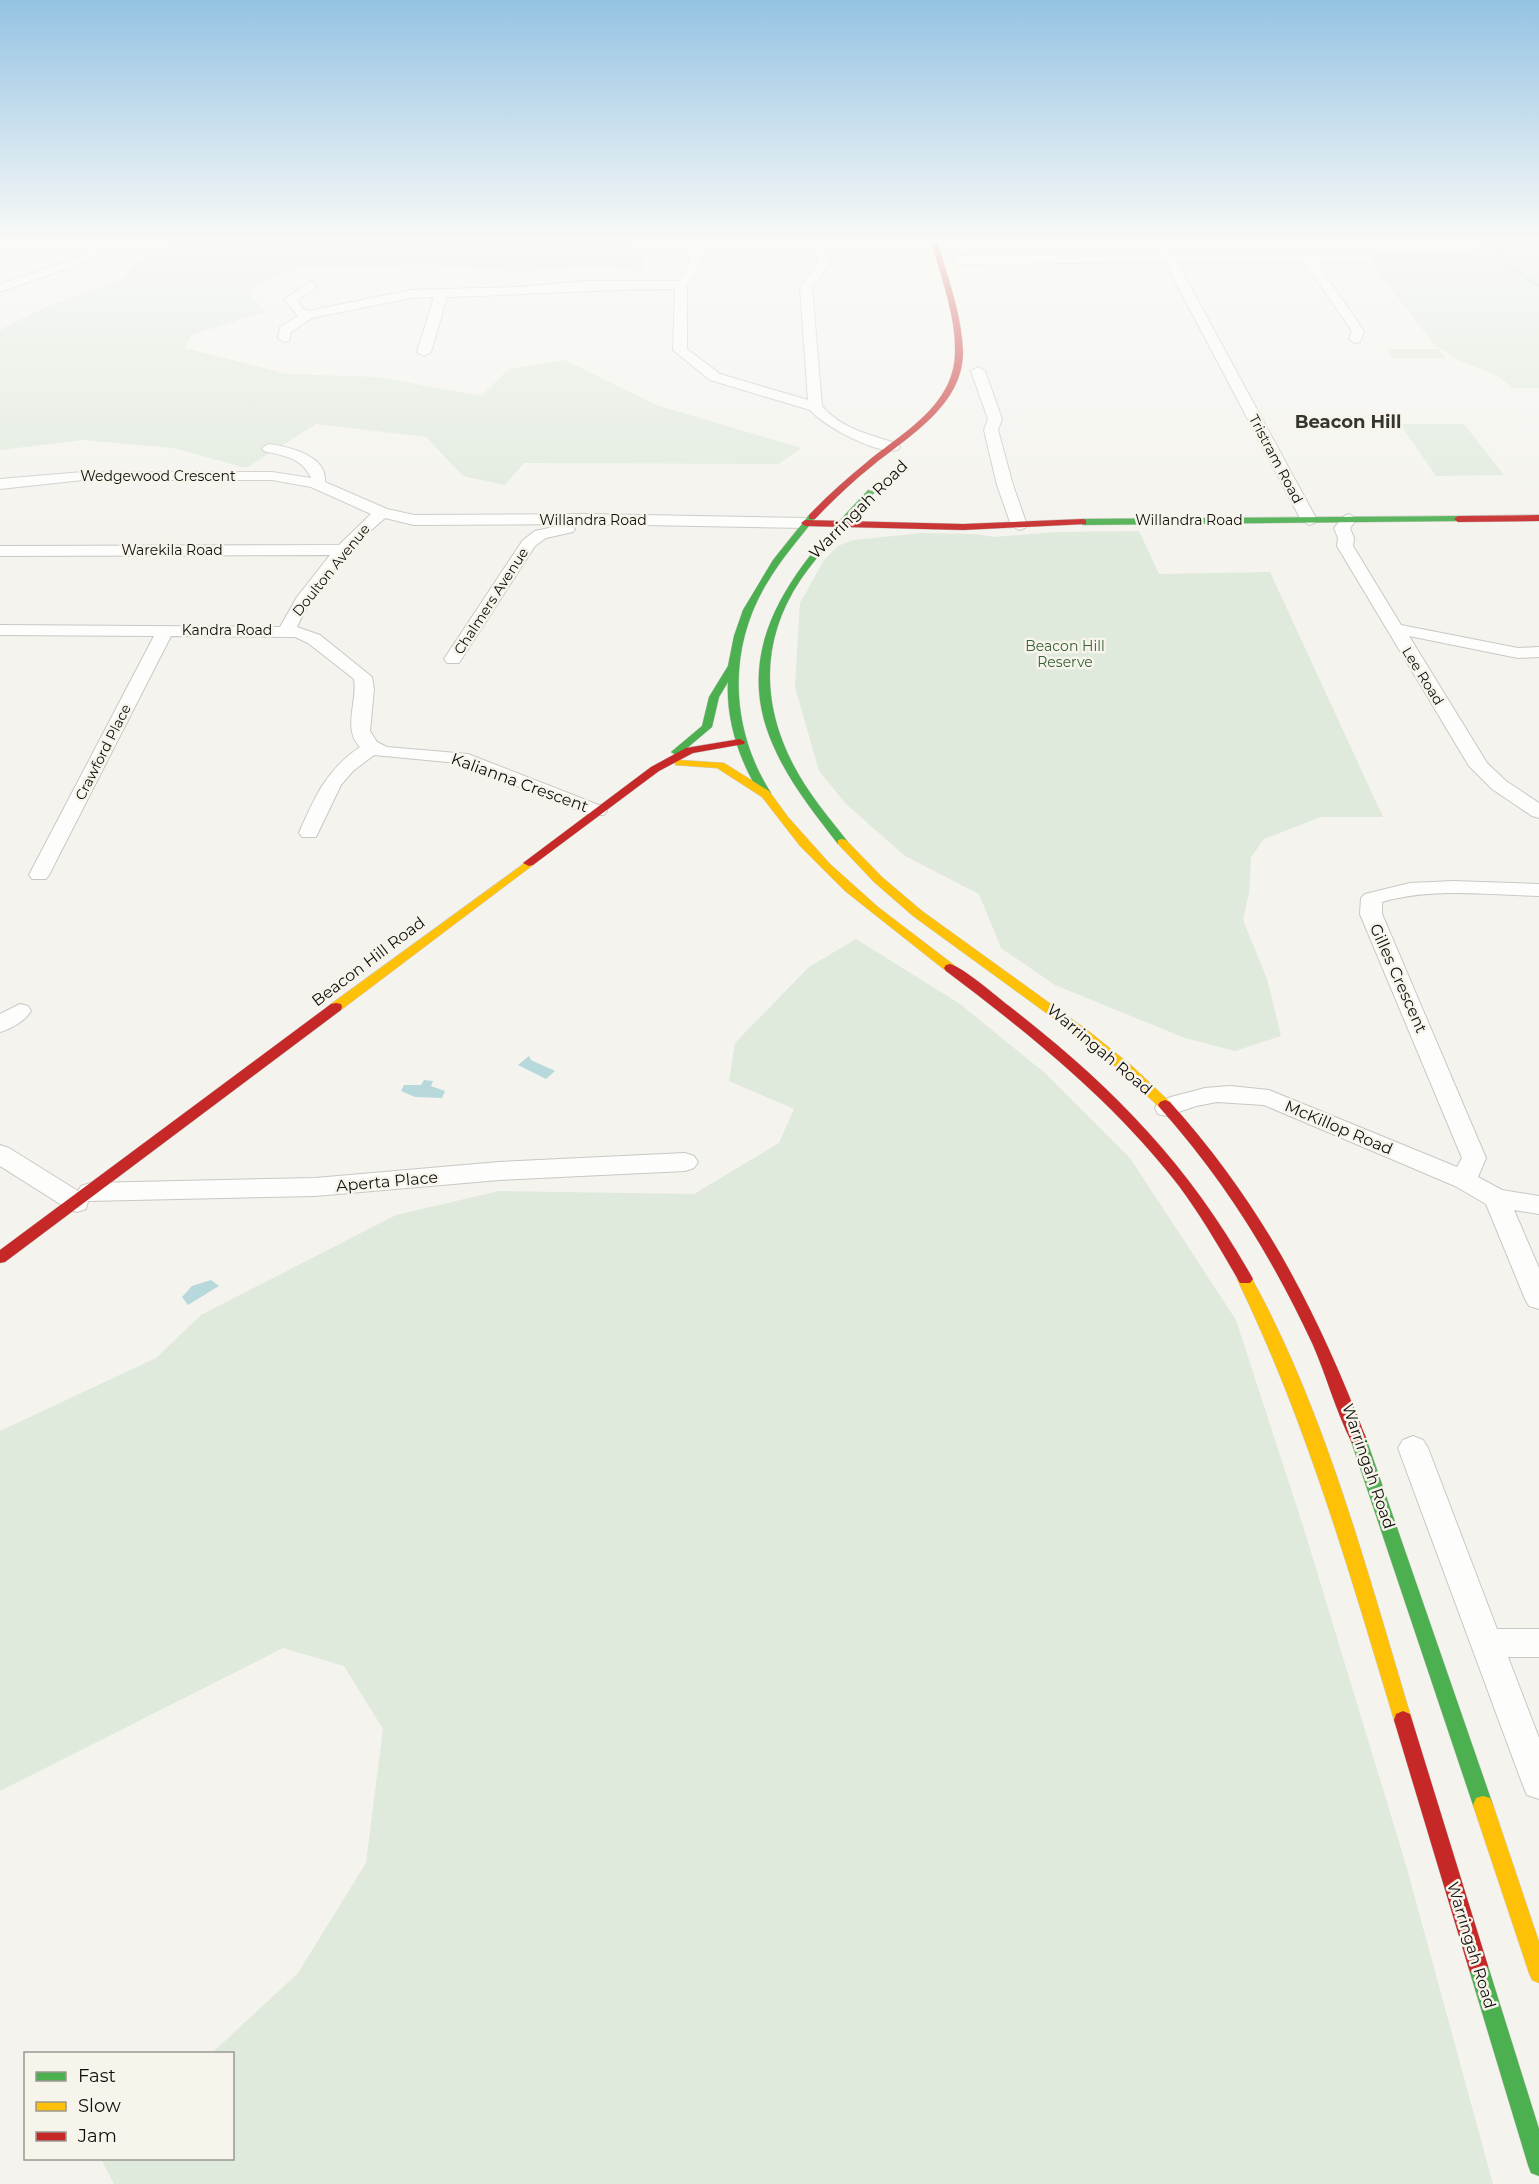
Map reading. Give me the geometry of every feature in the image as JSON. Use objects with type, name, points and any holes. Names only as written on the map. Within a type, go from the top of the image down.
[{"type":"main road","name":"Warringah Road","points":[[958,342],[959,365],[950,388],[925,421],[805,523],[765,571],[736,634],[731,668],[732,705],[758,741],[872,875],[910,908],[955,942],[1076,1026],[1122,1063],[1151,1115],[1178,1172],[1218,1230],[1262,1308],[1319,1449],[1539,2164]]},
{"type":"main road","points":[[971,390],[978,370],[979,351]]},
{"type":"main road","name":"Warringah Road","points":[[883,481],[814,550],[795,576],[774,614],[764,643],[758,741],[767,795],[798,838],[848,889],[891,925],[1151,1115],[1236,1190],[1269,1241],[1300,1296],[1343,1391],[1539,1973]]},
{"type":"main road","name":"Willandra Road","points":[[805,523],[963,527],[1116,521],[1538,519]]},
{"type":"main road","name":"Warringah Road","points":[[674,756],[680,747],[707,727],[714,697],[731,668]]},
{"type":"main road","name":"Beacon Hill Road","points":[[0,1258],[84,1198],[597,811],[674,756],[704,747],[758,741]]},
{"type":"main road","points":[[661,765],[698,762],[720,765],[767,795]]},
{"type":"street","points":[[424,352],[427,342]]},
{"type":"street","points":[[680,342],[680,350],[715,377],[815,407],[825,419],[846,430],[893,447]]},
{"type":"street","points":[[811,342],[815,407]]},
{"type":"street","name":"Tristram Road","points":[[1213,342],[1309,519]]},
{"type":"street","points":[[978,370],[995,419],[992,430],[1005,485],[1019,525]]},
{"type":"street","points":[[269,448],[303,457],[317,473],[319,480],[315,483]]},
{"type":"street","name":"Wedgewood Crescent","points":[[0,484],[65,476],[272,476],[315,483]]},
{"type":"street","name":"Doulton Avenue","points":[[287,630],[296,610],[344,550],[363,528],[382,513],[315,483]]},
{"type":"street","name":"Willandra Road","points":[[382,513],[414,520],[805,523]]},
{"type":"street","name":"Lee Road","points":[[1349,519],[1342,528],[1346,538],[1345,546],[1479,766],[1499,785],[1539,812]]},
{"type":"street","name":"Chalmers Avenue","points":[[453,659],[534,538],[551,531],[632,520]]},
{"type":"street","name":"Warekila Road","points":[[0,550],[344,550]]},
{"type":"street","points":[[1393,628],[1518,653],[1539,652]]},
{"type":"street","name":"Kandra Road","points":[[0,630],[287,630],[314,639],[363,677],[366,695],[360,735],[363,743],[371,748]]},
{"type":"street","name":"Crawford Place","points":[[39,875],[166,630]]},
{"type":"street","points":[[309,833],[335,777],[371,748]]},
{"type":"street","name":"Kalianna Crescent","points":[[371,748],[461,758],[597,811]]},
{"type":"street","name":"Gilles Crescent","points":[[1464,1180],[1474,1158],[1371,914],[1372,898],[1389,892],[1539,890]]},
{"type":"street","points":[[0,1025],[20,1011]]},
{"type":"street","name":"McKillop Road","points":[[1151,1115],[1188,1099],[1214,1093],[1237,1093],[1269,1098],[1464,1180],[1496,1198],[1539,1204]]},
{"type":"street","points":[[0,1154],[84,1198]]},
{"type":"street","name":"Aperta Place","points":[[84,1198],[315,1187],[499,1171],[685,1162]]},
{"type":"street","points":[[1496,1198],[1539,1299]]},
{"type":"street","points":[[1413,1448],[1539,1783]]},
{"type":"street","points":[[1487,1643],[1539,1643]]},
{"type":"green space","points":[[0,342],[188,342],[185,348],[287,374],[379,377],[481,396],[509,369],[565,360],[656,405],[801,448],[779,464],[524,463],[505,485],[463,476],[426,437],[316,424],[246,468],[173,448],[83,440],[0,450]]},
{"type":"green space","points":[[1432,342],[1539,342],[1539,388],[1511,388],[1498,377],[1464,363]]},
{"type":"green space","points":[[1387,349],[1438,349],[1446,358],[1393,358]]},
{"type":"green space","points":[[1400,424],[1464,424],[1504,475],[1436,476]]},
{"type":"green space","name":"Beacon Hill Reserve","points":[[1139,531],[1159,574],[1270,572],[1383,817],[1321,817],[1264,839],[1251,857],[1249,893],[1243,920],[1267,979],[1281,1036],[1235,1051],[1185,1038],[1055,985],[1001,948],[979,894],[905,856],[846,804],[819,771],[795,687],[800,603],[824,560],[838,546],[853,540],[922,533],[974,534],[995,537],[1056,532]]},
{"type":"green space","points":[[856,939],[960,1004],[1046,1074],[1130,1158],[1236,1320],[1303,1526],[1406,1865],[1493,2184],[114,2184],[102,2160],[234,2160],[234,2052],[213,2052],[298,1973],[366,1863],[383,1729],[344,1666],[283,1648],[0,1791],[0,1431],[156,1358],[201,1315],[396,1215],[499,1191],[694,1194],[779,1143],[794,1109],[729,1081],[735,1043],[809,967]]},
{"type":"water","points":[[529,1056],[531,1060],[555,1071],[546,1079],[518,1065]]},
{"type":"water","points":[[424,1080],[433,1081],[431,1086],[445,1091],[442,1098],[415,1097],[401,1091],[404,1085],[421,1085]]},
{"type":"water","points":[[211,1280],[219,1286],[188,1305],[182,1297],[192,1286]]},
{"type":"traffic: fast","points":[[842,842],[803,791],[778,745],[765,702],[764,660],[775,620],[796,579],[829,537],[871,492]]},
{"type":"traffic: fast","points":[[765,793],[747,758],[736,721],[732,691],[733,663],[748,610],[761,585],[793,539],[812,517]]},
{"type":"traffic: fast","points":[[1083,522],[1458,519]]},
{"type":"traffic: fast","points":[[676,752],[707,727],[714,697],[731,668]]},
{"type":"traffic: fast","points":[[1358,1438],[1483,1805]]},
{"type":"traffic: fast","points":[[1478,1966],[1539,2165]]},
{"type":"traffic: slow","points":[[679,763],[720,765],[767,795]]},
{"type":"traffic: slow","points":[[765,793],[804,844],[826,867],[873,909],[950,968]]},
{"type":"traffic: slow","points":[[842,842],[878,880],[918,914],[1087,1036],[1165,1105]]},
{"type":"traffic: slow","points":[[336,1007],[529,863]]},
{"type":"traffic: slow","points":[[1245,1279],[1271,1332],[1315,1440],[1403,1720]]},
{"type":"traffic: slow","points":[[1483,1805],[1539,1973]]},
{"type":"traffic: jam","points":[[812,517],[854,477],[933,412],[952,385],[957,370],[958,342]]},
{"type":"traffic: jam","points":[[1458,519],[1539,518]]},
{"type":"traffic: jam","points":[[805,523],[963,527],[1083,522]]},
{"type":"traffic: jam","points":[[529,863],[655,769],[690,750],[740,742]]},
{"type":"traffic: jam","points":[[950,968],[1038,1035],[1117,1106],[1186,1185],[1216,1229],[1245,1279]]},
{"type":"traffic: jam","points":[[0,1258],[336,1007]]},
{"type":"traffic: jam","points":[[1165,1105],[1227,1180],[1278,1261],[1322,1348],[1358,1438]]},
{"type":"traffic: jam","points":[[1403,1720],[1478,1966]]},
{"type":"district","name":"Beacon Hill","points":[[1348,422]]}]
